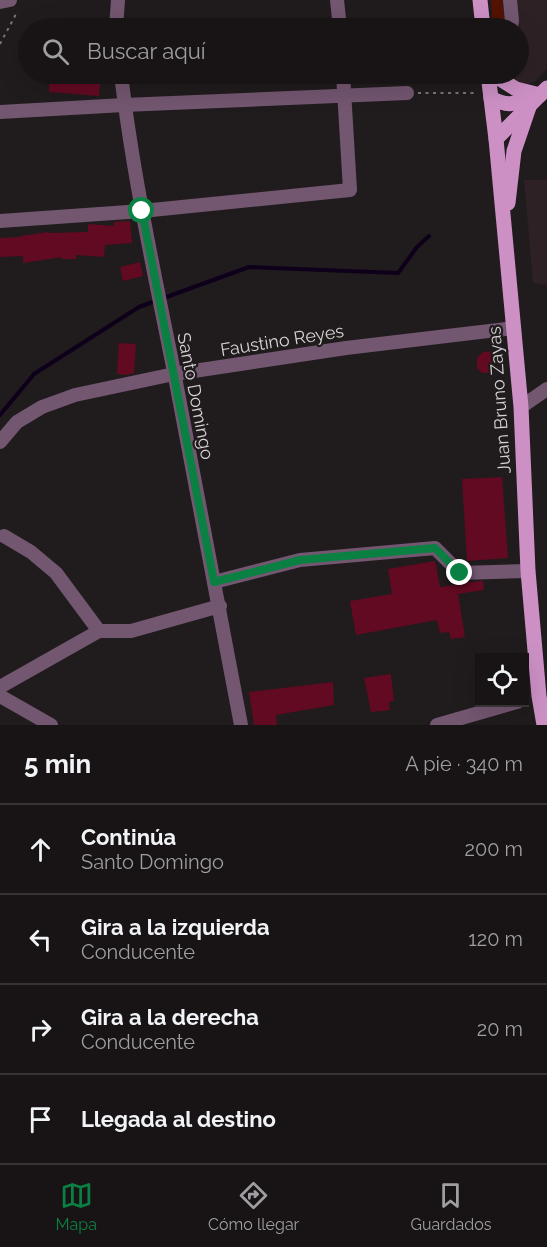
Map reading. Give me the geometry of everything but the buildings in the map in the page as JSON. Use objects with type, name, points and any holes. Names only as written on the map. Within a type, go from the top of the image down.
[{"type":"main road","points":[[480,0],[482,18]]},
{"type":"main road","name":"Juan Bruno Zayas","points":[[490,84],[521,407],[528,571],[542,668],[532,698],[544,725]]},
{"type":"main road","points":[[507,84],[516,89],[544,91]]},
{"type":"main road","points":[[490,95],[500,104],[514,104],[544,91]]},
{"type":"main road","points":[[496,139],[544,91]]},
{"type":"main road","points":[[504,229],[514,151],[529,107]]},
{"type":"street","points":[[117,18],[118,0]]},
{"type":"street","points":[[337,0],[339,18]]},
{"type":"street","points":[[510,0],[512,18]]},
{"type":"street","points":[[0,2],[14,4]]},
{"type":"street","name":"Santo Domingo","points":[[122,84],[142,211],[242,725]]},
{"type":"street","points":[[0,221],[142,211],[350,190],[344,84]]},
{"type":"street","points":[[0,112],[407,93]]},
{"type":"street","name":"Faustino Reyes","points":[[0,442],[17,423],[42,407],[75,395],[174,374],[346,348],[514,328]]},
{"type":"street","points":[[521,407],[547,389]]},
{"type":"street","points":[[4,536],[31,552],[56,573],[99,631]]},
{"type":"street","points":[[214,582],[300,560],[435,548],[460,573],[528,571]]},
{"type":"street","points":[[0,687],[99,631],[130,631],[220,606]]},
{"type":"street","points":[[0,696],[51,725]]},
{"type":"street","points":[[437,725],[500,707]]},
{"type":"path","points":[[0,44],[15,16],[14,4]]},
{"type":"path","points":[[407,93],[490,95]]},
{"type":"shaded area","points":[[491,0],[547,0],[547,69],[536,81],[529,84],[529,18],[493,18]]},
{"type":"shaded area","points":[[524,180],[547,180],[547,285],[533,283]]},
{"type":"green space","points":[[491,0],[502,0],[504,18],[492,18]]},
{"type":"waterway","points":[[0,415],[34,374],[139,307],[249,267],[398,273],[417,247],[429,236]]},
{"type":"route","points":[[142,211],[214,582],[300,560],[435,548],[460,573]]}]
